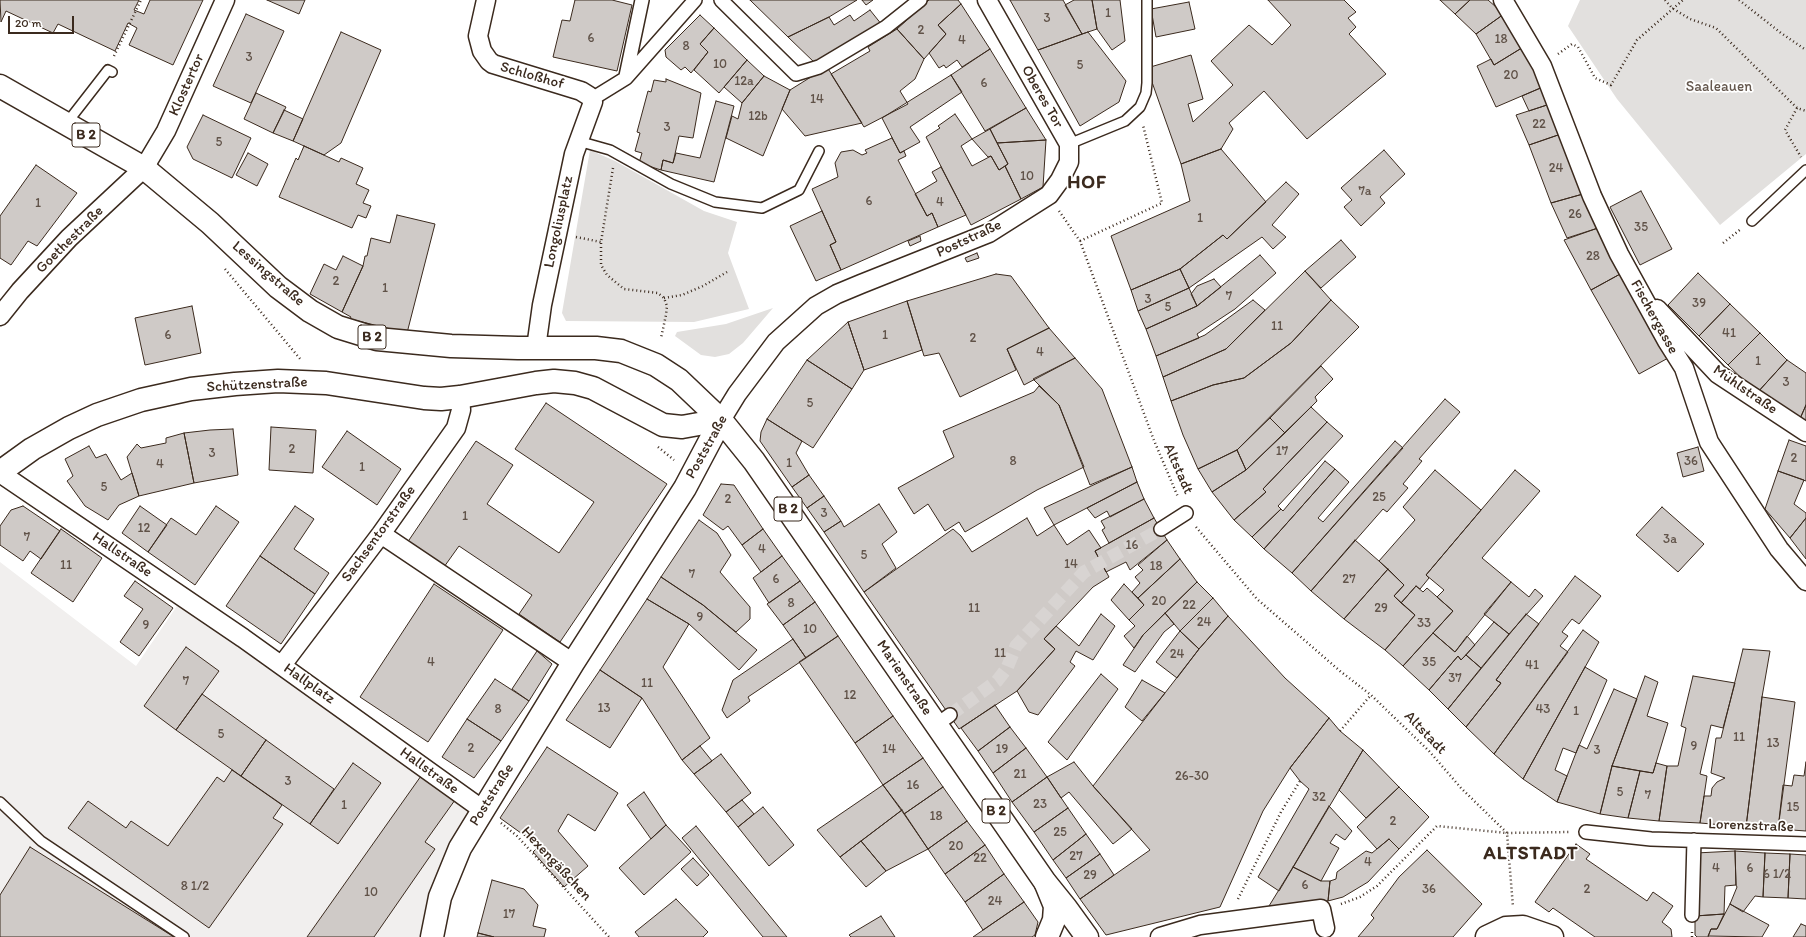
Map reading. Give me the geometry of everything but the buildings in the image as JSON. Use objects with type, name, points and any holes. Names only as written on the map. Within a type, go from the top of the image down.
[{"type":"main road","name":"Lessingstraße","points":[[0,86],[144,168],[210,223],[278,287],[310,311],[338,327],[377,339],[450,346],[596,348],[621,351],[641,358],[670,373],[721,420]]},
{"type":"main road","name":"Schützenstraße","points":[[0,473],[32,449],[69,428],[97,415],[141,400],[191,389],[235,384],[278,381],[326,382],[424,398],[460,397],[536,382],[554,381],[575,383],[593,388],[663,425],[682,427],[721,420]]},
{"type":"main road","name":"Poststraße","points":[[432,937],[440,897],[460,848],[573,663],[691,477],[721,420]]},
{"type":"main road","name":"Marienstraße","points":[[721,420],[762,472],[943,720],[1045,882],[1087,937]]},
{"type":"main road","points":[[1045,882],[1055,906],[1056,931]]},
{"type":"main road","points":[[1487,937],[1498,931],[1514,927],[1530,928],[1552,937]]},
{"type":"street","name":"Klostertor","points":[[144,168],[166,131],[225,0]]},
{"type":"street","name":"Schloßhof","points":[[486,0],[480,26],[479,44],[484,56],[493,64],[572,87],[585,93],[592,99]]},
{"type":"street","points":[[626,78],[642,0]]},
{"type":"street","points":[[592,99],[626,78],[695,0]]},
{"type":"street","points":[[721,0],[796,74],[819,67],[886,27],[920,0]]},
{"type":"street","name":"Oberes Tor","points":[[987,0],[1069,144],[1069,162],[1060,180],[1049,195]]},
{"type":"street","name":"Fischergasse","points":[[1494,0],[1526,38]]},
{"type":"street","name":"Fischergasse","points":[[1503,0],[1526,38],[1552,90],[1602,218],[1619,254],[1667,341],[1684,368],[1710,442],[1778,549],[1806,581]]},
{"type":"street","name":"Longoliusplatz","points":[[536,348],[542,305],[578,141],[592,107],[592,99]]},
{"type":"street","name":"Goethestraße","points":[[0,316],[20,291],[68,238],[144,168]]},
{"type":"street","name":"Poststraße","points":[[721,420],[737,394],[776,342],[816,306],[837,294],[989,233],[1049,195]]},
{"type":"street","name":"Mühlstraße","points":[[1640,291],[1718,374],[1806,432]]},
{"type":"street","name":"Sachsentorstraße","points":[[282,665],[381,534],[456,428],[461,410],[460,397]]},
{"type":"street","name":"Hallstraße","points":[[0,473],[243,638]]},
{"type":"street","points":[[1160,529],[1186,513]]},
{"type":"street","points":[[381,534],[573,663]]},
{"type":"street","name":"Hallplatz","points":[[243,638],[374,732]]},
{"type":"street","name":"Hallstraße","points":[[374,732],[483,810]]},
{"type":"street","name":"Lorenzstraße","points":[[1586,832],[1651,839],[1806,844]]},
{"type":"street","name":"Lorenzstraße","points":[[1692,915],[1694,840]]},
{"type":"street","points":[[1160,937],[1200,925],[1321,909],[1325,928]]},
{"type":"lane","points":[[1069,144],[1125,120],[1135,113],[1146,93],[1147,0]]},
{"type":"lane","points":[[66,124],[110,71]]},
{"type":"lane","points":[[578,141],[610,150],[671,184],[715,202],[762,208],[799,190],[819,151]]},
{"type":"lane","points":[[1752,220],[1806,170]]},
{"type":"lane","points":[[0,802],[41,841],[184,937]]},
{"type":"path","points":[[110,71],[141,0]]},
{"type":"path","points":[[1665,0],[1672,8],[1690,19],[1716,28],[1797,108],[1806,111]]},
{"type":"path","points":[[1572,44],[1578,47],[1595,78],[1611,86],[1638,40],[1672,8],[1683,0]]},
{"type":"path","points":[[1739,0],[1781,33],[1806,50]]},
{"type":"path","points":[[1797,108],[1785,130],[1802,160]]},
{"type":"path","points":[[1080,241],[1162,203],[1142,122],[1135,113]]},
{"type":"path","points":[[617,154],[609,190],[601,242],[601,265],[614,283],[624,289],[658,293],[664,298],[667,306],[661,338]]},
{"type":"path","name":"Altstadt","points":[[1049,195],[1080,241],[1152,438],[1186,513],[1206,541],[1257,599],[1334,666],[1371,695],[1429,751],[1461,788],[1507,833]]},
{"type":"path","points":[[1723,244],[1752,220]]},
{"type":"path","points":[[558,233],[601,242]]},
{"type":"path","points":[[224,265],[226,272],[307,367],[326,382]]},
{"type":"path","points":[[664,298],[682,295],[703,286],[727,272]]},
{"type":"path","points":[[655,445],[678,463],[691,477]]},
{"type":"path","points":[[1340,731],[1371,695]]},
{"type":"path","points":[[1228,921],[1281,812],[1300,782]]},
{"type":"path","name":"Hexengäßchen","points":[[483,810],[517,836],[609,937]]},
{"type":"path","points":[[1321,909],[1345,904],[1360,897],[1377,886],[1436,826],[1507,833],[1586,832]]},
{"type":"path","points":[[1507,833],[1514,927]]},
{"type":"shaded area","points":[[0,562],[136,666],[179,603],[472,807],[424,937],[0,937]]},
{"type":"green space","name":"Saaleauen","points":[[1580,0],[1806,0],[1806,154],[1720,225],[1617,99],[1568,26]]},
{"type":"green space","points":[[590,150],[615,161],[704,211],[737,222],[728,253],[749,309],[694,322],[566,321],[562,313]]},
{"type":"green space","points":[[773,308],[743,343],[729,354],[715,357],[701,355],[675,336],[677,332],[726,324]]},
{"type":"tunnel","points":[[950,715],[997,681],[1007,668],[1016,646],[1084,572],[1161,529]]},
{"type":"district","name":"HOF","points":[[1087,183]]},
{"type":"district","name":"ALTSTADT","points":[[1531,854]]}]
